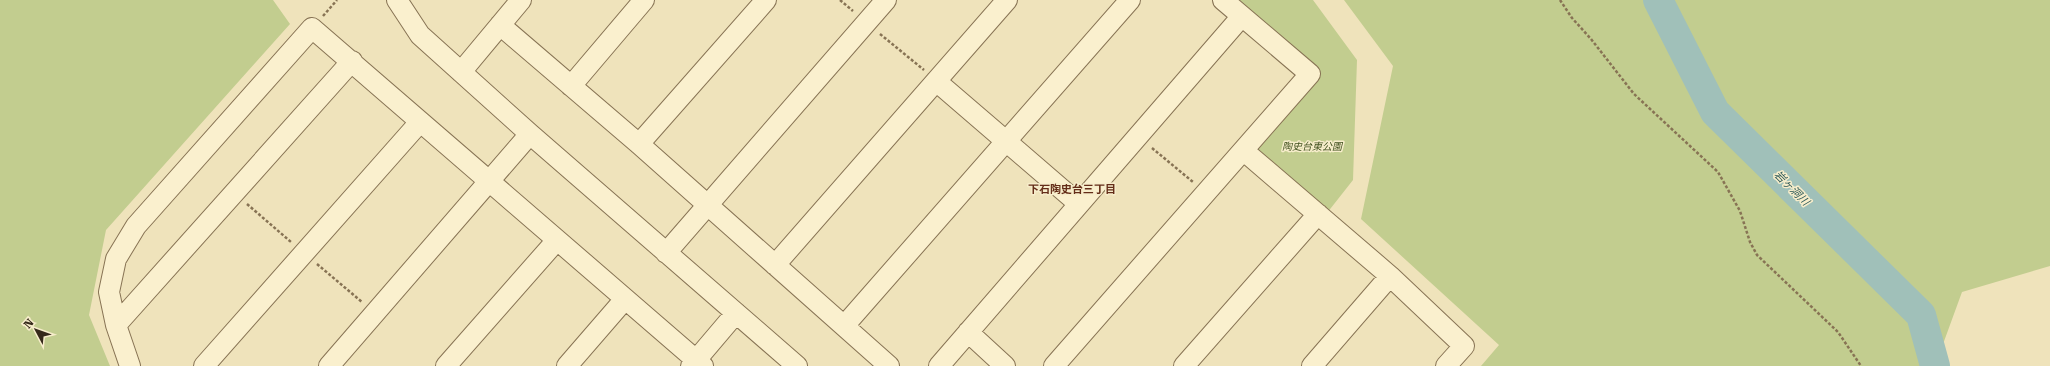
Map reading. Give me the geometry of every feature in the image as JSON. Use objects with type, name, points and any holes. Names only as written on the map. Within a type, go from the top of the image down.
[{"type":"street","points":[[397,0],[420,35],[530,134],[797,366]]},
{"type":"street","points":[[461,72],[521,0]]},
{"type":"street","points":[[571,86],[644,0]]},
{"type":"street","points":[[639,144],[766,0]]},
{"type":"street","points":[[666,253],[886,0]]},
{"type":"street","points":[[775,265],[1007,0]]},
{"type":"street","points":[[844,326],[1130,0]]},
{"type":"street","points":[[1054,366],[1310,74],[1223,0]]},
{"type":"street","points":[[939,366],[1242,16]]},
{"type":"street","points":[[500,25],[639,144],[889,366]]},
{"type":"street","points":[[130,366],[116,325],[109,292],[116,259],[136,226],[312,28],[489,180],[697,364],[736,313]]},
{"type":"street","points":[[116,325],[352,62]]},
{"type":"street","points":[[936,81],[1079,204]]},
{"type":"street","points":[[204,366],[420,122]]},
{"type":"street","points":[[329,366],[530,134]]},
{"type":"street","points":[[1244,151],[1390,276],[1464,346],[1446,366]]},
{"type":"street","points":[[1184,366],[1318,214]]},
{"type":"street","points":[[446,366],[557,240]]},
{"type":"street","points":[[1312,366],[1390,276]]},
{"type":"street","points":[[566,366],[625,299]]},
{"type":"street","points":[[968,332],[1005,366]]},
{"type":"path","points":[[840,0],[936,81]]},
{"type":"path","points":[[1560,0],[1572,18],[1591,39],[1634,94],[1718,172],[1740,211],[1750,242],[1757,255],[1838,332],[1861,366]]},
{"type":"path","points":[[1138,136],[1206,194]]},
{"type":"green space","points":[[0,0],[273,0],[290,24],[106,230],[89,315],[110,366],[0,366]]},
{"type":"green space","name":"陶史台東公園","points":[[1234,0],[1313,0],[1357,60],[1353,180],[1327,213],[1254,151],[1319,73]]},
{"type":"green space","points":[[1344,0],[2050,0],[2050,266],[1962,292],[1935,366],[1481,366],[1499,345],[1361,219],[1393,66]]},
{"type":"waterway","name":"岩ヶ洞川","points":[[1658,0],[1715,112],[1921,315],[1935,366]]},
{"type":"district","name":"下石陶史台三丁目","points":[[1072,189]]}]
